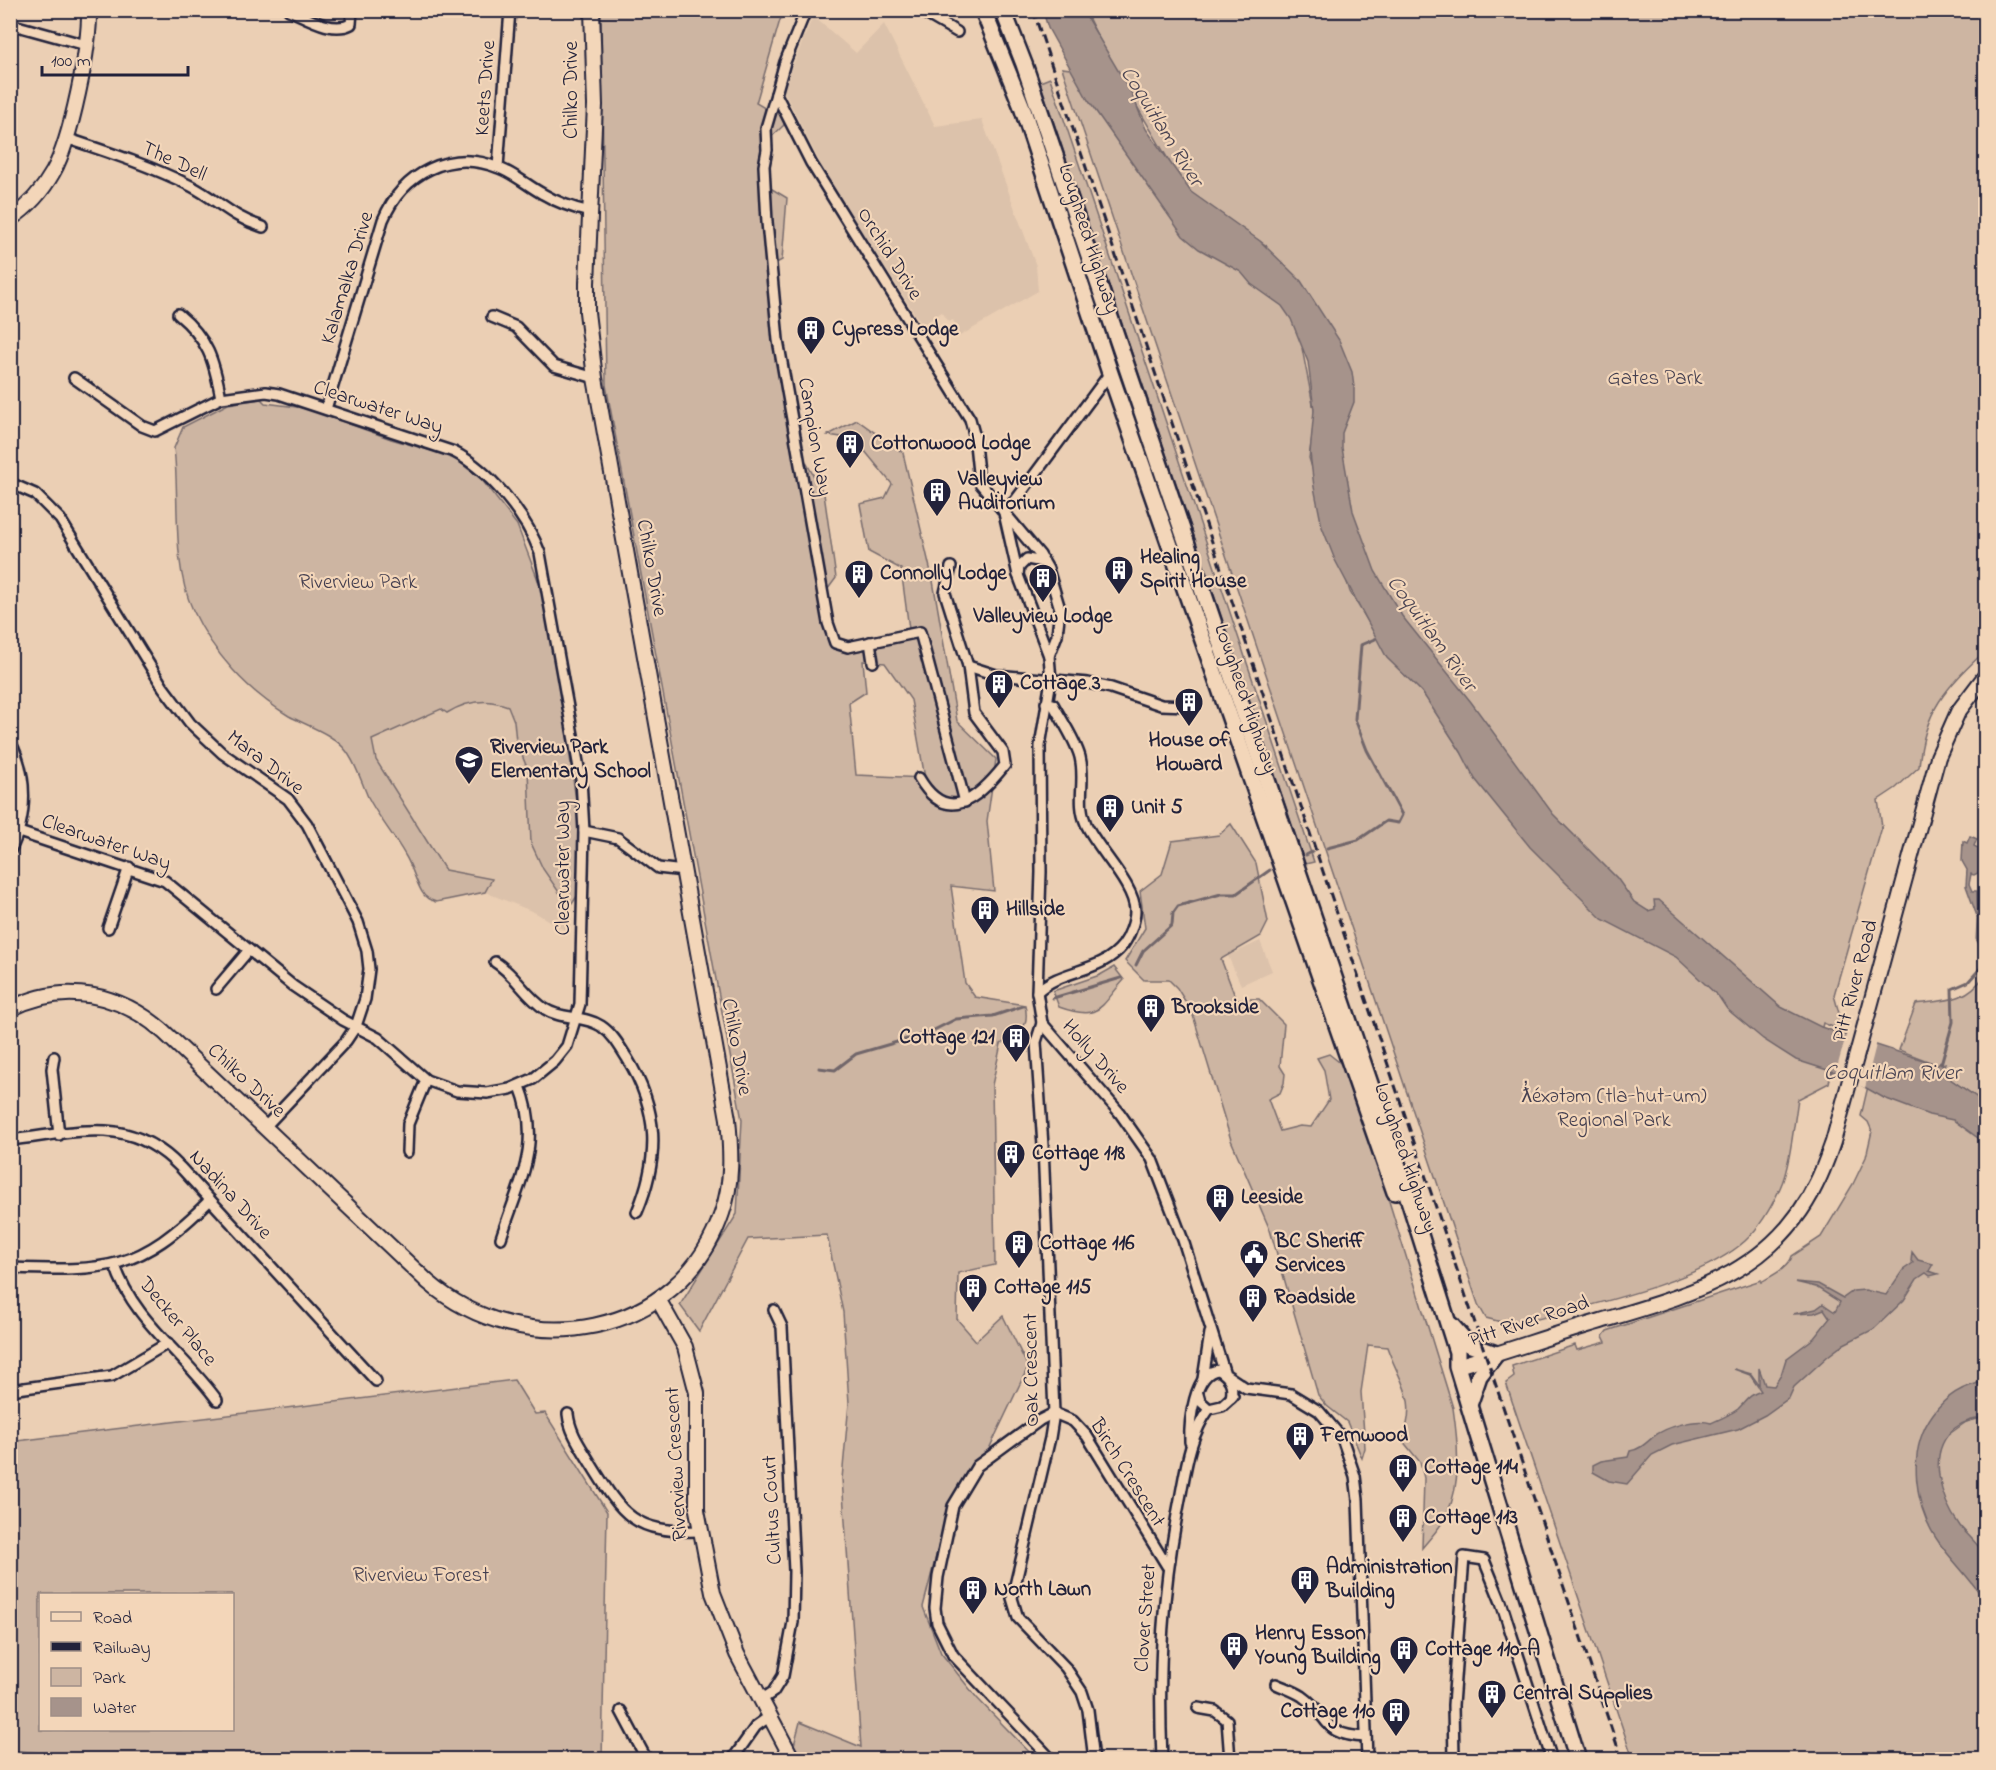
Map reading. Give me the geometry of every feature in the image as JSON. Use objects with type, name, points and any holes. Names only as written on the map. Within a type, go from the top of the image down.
[{"type":"main road","name":"Lougheed Highway","points":[[983,10],[1022,107],[1110,374],[1393,1185],[1449,1355],[1457,1366]]},
{"type":"main road","name":"Lougheed Highway","points":[[1003,10],[1028,75],[1399,1170],[1457,1352],[1457,1366],[1578,1760]]},
{"type":"main road","points":[[1447,1321],[1468,1344],[1496,1354],[1479,1376],[1469,1405]]},
{"type":"street","points":[[10,219],[45,186],[57,165],[66,138],[86,45],[88,10]]},
{"type":"street","points":[[289,10],[328,26],[341,27],[351,24],[352,10]]},
{"type":"street","name":"Keets Drive","points":[[498,167],[510,10]]},
{"type":"street","name":"Chilko Drive","points":[[10,1009],[44,996],[69,993],[99,996],[129,1006],[157,1026],[436,1289],[476,1313],[517,1327],[568,1330],[615,1320],[657,1299],[678,1282],[709,1242],[727,1198],[732,1163],[728,1119],[595,378],[587,312],[595,105],[592,10]]},
{"type":"street","points":[[776,94],[785,62],[806,10]]},
{"type":"street","points":[[919,10],[957,32]]},
{"type":"street","points":[[10,24],[86,45]]},
{"type":"street","name":"Orchid Drive","points":[[776,94],[811,163],[970,419],[974,434],[979,482],[991,500],[1004,511],[1043,562],[1060,609],[1058,623]]},
{"type":"street","name":"Campion Way","points":[[776,94],[766,128],[767,150],[764,165],[767,222],[782,362],[828,623],[835,643],[848,648],[920,632],[965,802]]},
{"type":"street","name":"The Dell","points":[[66,138],[172,177],[197,190],[235,217],[263,227]]},
{"type":"street","name":"Kalamalka Drive","points":[[326,409],[383,220],[393,199],[411,179],[444,163],[470,161],[498,167],[555,201],[590,212]]},
{"type":"street","points":[[178,314],[196,330],[206,344],[221,398]]},
{"type":"street","points":[[492,317],[516,327],[554,366],[595,378]]},
{"type":"street","points":[[1049,656],[1018,575],[1004,511],[1015,501],[1110,374]]},
{"type":"street","name":"Clearwater Way","points":[[15,830],[129,867],[172,885],[293,986],[378,1038],[426,1080],[457,1091],[475,1093],[500,1092],[520,1086],[541,1074],[561,1054],[572,1036],[582,987],[584,831],[577,756],[543,565],[532,536],[494,483],[472,462],[442,448],[272,393],[244,393],[221,398],[159,430],[152,430],[74,378]]},
{"type":"street","name":"Mara Drive","points":[[10,483],[35,494],[60,519],[163,687],[190,723],[222,753],[288,799],[302,816],[356,917],[369,963],[368,981],[356,1026],[346,1041],[265,1127]]},
{"type":"street","points":[[1018,575],[1019,567],[1027,559],[1043,562]]},
{"type":"street","points":[[919,778],[927,791],[945,805],[965,802],[1005,765],[1003,752],[974,713],[968,666],[945,592],[951,567]]},
{"type":"street","points":[[1038,629],[1044,634],[1058,623]]},
{"type":"street","points":[[1049,656],[1058,623]]},
{"type":"street","points":[[870,642],[873,662]]},
{"type":"street","name":"Holly Drive","points":[[1049,656],[1051,680],[1040,746],[1041,872],[1037,993],[1042,1023],[1119,1112],[1152,1159],[1183,1240],[1225,1374]]},
{"type":"street","points":[[968,666],[996,675],[1088,683],[1112,688],[1161,705],[1188,706]]},
{"type":"street","name":"Pitt River Road","points":[[1457,1366],[1684,1295],[1726,1277],[1770,1246],[1795,1218],[1816,1186],[1841,1113],[1938,757],[1958,712],[1986,675]]},
{"type":"street","points":[[1037,993],[1058,977],[1091,968],[1114,956],[1131,930],[1136,910],[1128,890],[1087,827],[1080,806],[1082,778],[1080,756],[1053,704],[1046,703]]},
{"type":"street","points":[[10,741],[20,765],[24,788],[10,851]]},
{"type":"street","points":[[584,831],[618,838],[658,868],[684,871]]},
{"type":"street","points":[[108,928],[129,867]]},
{"type":"street","points":[[216,989],[249,950]]},
{"type":"street","points":[[495,962],[510,971],[541,1006],[553,1013],[600,1025],[616,1041],[638,1075],[648,1103],[653,1132],[651,1171],[637,1212]]},
{"type":"street","name":"Oak Crescent","points":[[1042,1023],[1036,1042],[1043,1146],[1054,1413],[1012,1598],[1018,1618],[1066,1668],[1082,1692],[1088,1710],[1094,1760]]},
{"type":"street","points":[[54,1057],[52,1069],[59,1135]]},
{"type":"street","points":[[407,1152],[408,1124],[426,1080]]},
{"type":"street","points":[[501,1238],[526,1162],[532,1134],[528,1108],[520,1086]]},
{"type":"street","name":"Nadina Drive","points":[[10,1140],[119,1131],[145,1139],[171,1157],[376,1382]]},
{"type":"street","points":[[10,1268],[70,1270],[115,1265],[161,1243],[210,1200]]},
{"type":"street","name":"Decker Place","points":[[115,1265],[120,1282],[131,1300],[217,1400]]},
{"type":"street","name":"Riverview Crescent","points":[[657,1299],[684,1347],[697,1393],[699,1531],[720,1614],[737,1654],[793,1760]]},
{"type":"street","name":"Cultus Court","points":[[761,1700],[773,1692],[783,1676],[793,1622],[794,1571],[782,1327],[774,1310]]},
{"type":"street","name":"Holly Drive","points":[[1203,1378],[1210,1331]]},
{"type":"street","points":[[10,1390],[112,1376],[168,1343]]},
{"type":"street","points":[[1246,1388],[1222,1406],[1209,1409],[1200,1401],[1198,1394],[1203,1378],[1213,1370],[1225,1374],[1246,1388],[1291,1394],[1320,1411],[1342,1438],[1352,1466],[1358,1500],[1360,1534],[1367,1760]]},
{"type":"street","points":[[1225,1374],[1232,1385],[1231,1398]]},
{"type":"street","name":"Clover Street","points":[[1162,1760],[1160,1650],[1167,1566],[1190,1445],[1190,1428],[1198,1394]]},
{"type":"street","name":"Clover Street","points":[[1190,1445],[1209,1409]]},
{"type":"street","points":[[1052,1760],[953,1655],[937,1623],[935,1608],[938,1577],[953,1506],[977,1466],[1040,1419],[1054,1413]]},
{"type":"street","name":"Birch Crescent","points":[[1054,1413],[1073,1421],[1087,1436],[1167,1566]]},
{"type":"street","points":[[568,1414],[570,1429],[607,1490],[623,1511],[644,1525],[659,1531],[699,1531]]},
{"type":"street","points":[[1454,1760],[1453,1705],[1464,1557],[1484,1560],[1501,1602],[1552,1760]]},
{"type":"street","points":[[1276,1684],[1302,1696],[1331,1729],[1350,1736],[1366,1737]]},
{"type":"street","points":[[1198,1708],[1215,1711],[1227,1720],[1230,1760]]},
{"type":"street","points":[[621,1711],[647,1760]]},
{"type":"street","points":[[732,1760],[756,1726],[770,1716]]},
{"type":"shaded area","points":[[813,16],[856,53],[884,24],[935,126],[982,120],[1036,266],[1038,291],[958,337],[955,332],[959,330],[953,320],[949,322],[942,312],[922,325],[828,179],[783,89]]},
{"type":"shaded area","name":"Riverview Park Elementary School","points":[[493,685],[564,713],[580,830],[577,896],[572,904],[569,933],[536,913],[485,892],[449,901],[429,900],[422,892],[405,855],[369,798],[359,771],[346,750]]},
{"type":"shaded area","points":[[1260,941],[1272,971],[1241,985],[1228,956]]},
{"type":"green space","points":[[601,11],[786,11],[780,20],[756,103],[768,110],[782,110],[784,125],[764,144],[767,186],[787,198],[782,260],[765,269],[802,455],[824,494],[836,578],[825,593],[831,643],[856,650],[909,629],[901,569],[869,552],[860,504],[885,498],[892,484],[855,439],[828,435],[857,420],[903,453],[933,581],[957,721],[996,759],[987,821],[994,891],[951,886],[965,983],[975,997],[1025,1005],[1026,1019],[1025,1025],[1018,1033],[1001,1044],[992,1085],[995,1265],[958,1273],[957,1319],[976,1341],[1003,1316],[1028,1367],[988,1451],[964,1479],[946,1517],[923,1607],[941,1653],[977,1698],[1036,1759],[801,1759],[794,1745],[800,1722],[861,1747],[842,1479],[849,1403],[843,1312],[827,1235],[748,1239],[699,1331],[680,1305],[737,1214],[742,1120],[606,385]],"holes":[[[863,661],[885,663],[911,700],[925,778],[856,775],[849,703],[866,692]]]},
{"type":"green space","name":"Gates Park","points":[[1085,11],[1985,11],[1985,651],[1948,689],[1939,702],[1926,730],[1919,767],[1896,788],[1878,800],[1882,827],[1834,995],[1842,1024],[1841,1030],[1823,1023],[1814,1058],[1832,1069],[1829,1083],[1798,1099],[1789,1157],[1780,1188],[1761,1223],[1745,1241],[1724,1257],[1667,1282],[1634,1293],[1511,1326],[1503,1327],[1501,1322],[1486,1318],[1478,1304],[1062,68],[1078,70],[1142,126],[1172,166],[1109,59]],"holes":[[[1235,225],[1267,246],[1242,263]],[[1302,348],[1315,366],[1376,625],[1465,752],[1463,755],[1428,700],[1375,633],[1350,592],[1309,458],[1315,415]]]},
{"type":"green space","points":[[1050,78],[1314,862],[1305,864],[1040,82]]},
{"type":"green space","name":"Riverview Park","points":[[261,399],[265,403],[305,408],[391,439],[453,457],[482,480],[517,525],[541,588],[564,713],[580,830],[577,896],[572,904],[565,901],[543,869],[531,843],[528,770],[516,741],[514,721],[508,706],[492,702],[477,702],[469,703],[447,713],[441,709],[372,740],[376,760],[445,870],[492,879],[485,892],[436,902],[423,894],[407,859],[372,804],[354,763],[342,746],[328,735],[289,716],[259,695],[221,656],[201,626],[186,592],[182,572],[174,448],[183,427],[228,404]]},
{"type":"green space","points":[[1231,824],[1256,863],[1268,922],[1261,936],[1221,959],[1236,999],[1259,999],[1284,1024],[1280,1066],[1285,1074],[1284,1083],[1280,1093],[1268,1099],[1280,1131],[1300,1126],[1311,1127],[1329,1100],[1324,1070],[1317,1058],[1329,1054],[1344,1066],[1388,1198],[1453,1408],[1458,1462],[1455,1489],[1445,1518],[1422,1548],[1424,1478],[1420,1462],[1402,1440],[1409,1413],[1408,1402],[1387,1347],[1368,1345],[1361,1392],[1365,1448],[1362,1458],[1347,1422],[1327,1406],[1318,1395],[1270,1230],[1231,1140],[1192,1012],[1177,988],[1169,980],[1144,980],[1125,961],[1145,928],[1140,891],[1162,874],[1172,841],[1219,835]]},
{"type":"green space","points":[[1114,967],[1124,980],[1098,1009],[1084,1013],[1059,1007],[1053,991],[1100,975]]},
{"type":"green space","points":[[1985,975],[1985,1103],[1950,1079],[1943,1069],[1945,1063],[1938,1065],[1899,1050],[1916,1004],[1963,995],[1978,984]]},
{"type":"green space","points":[[1906,1070],[1985,1143],[1985,1382],[1977,1383],[1948,1435],[1966,1422],[1985,1417],[1985,1759],[1633,1759],[1506,1383],[1514,1377],[1512,1366],[1575,1345],[1577,1350],[1606,1342],[1603,1336],[1607,1331],[1761,1280],[1761,1282],[1779,1271],[1792,1256],[1821,1237],[1853,1184],[1866,1157],[1872,1131],[1868,1122],[1861,1116],[1868,1086],[1884,1098],[1898,1102]]},
{"type":"green space","name":"Riverview Forest","points":[[514,1380],[535,1414],[545,1413],[607,1512],[602,1759],[11,1759],[11,1445],[17,1441]]},
{"type":"water","name":"Coquitlam River","points":[[1043,11],[1083,11],[1132,94],[1146,129],[1191,192],[1260,241],[1301,281],[1339,340],[1352,372],[1354,387],[1354,402],[1342,433],[1342,448],[1353,511],[1375,571],[1402,616],[1471,702],[1553,814],[1617,878],[1634,902],[1648,911],[1655,909],[1654,900],[1659,900],[1781,1007],[1821,1027],[1938,1065],[1942,1060],[1943,1070],[1950,1079],[1985,1103],[1985,1143],[1953,1120],[1929,1115],[1884,1098],[1843,1075],[1796,1060],[1763,1039],[1727,1009],[1719,997],[1676,957],[1602,919],[1530,847],[1475,779],[1461,752],[1422,692],[1387,658],[1335,560],[1322,527],[1314,487],[1310,453],[1314,410],[1308,362],[1291,319],[1282,306],[1251,284],[1241,272],[1199,249],[1183,236],[1088,100],[1048,28]]},
{"type":"water","points":[[1970,836],[1977,839],[1974,846],[1985,852],[1984,870],[1974,875],[1971,874],[1969,884],[1972,891],[1977,891],[1978,919],[1966,886],[1967,870],[1962,861],[1963,841],[1967,843]]},
{"type":"water","points":[[1912,1252],[1918,1260],[1933,1264],[1929,1271],[1938,1274],[1930,1276],[1926,1273],[1917,1279],[1904,1300],[1874,1329],[1844,1344],[1828,1356],[1794,1387],[1789,1398],[1765,1415],[1738,1429],[1672,1445],[1652,1455],[1627,1484],[1609,1481],[1593,1472],[1593,1465],[1601,1461],[1628,1457],[1630,1451],[1639,1448],[1665,1430],[1681,1424],[1711,1423],[1725,1417],[1738,1409],[1751,1396],[1761,1391],[1750,1375],[1734,1369],[1751,1374],[1759,1385],[1759,1368],[1765,1385],[1774,1386],[1781,1375],[1786,1359],[1814,1338],[1830,1318],[1824,1309],[1814,1313],[1793,1314],[1816,1309],[1823,1304],[1835,1312],[1840,1302],[1816,1287],[1795,1282],[1818,1284],[1843,1298],[1853,1291],[1865,1290],[1886,1295],[1903,1270],[1913,1263],[1911,1261]]},
{"type":"water","points":[[1985,1382],[1985,1417],[1966,1422],[1955,1428],[1946,1438],[1940,1450],[1938,1463],[1942,1490],[1953,1515],[1986,1559],[1985,1601],[1931,1530],[1919,1497],[1916,1462],[1924,1429],[1938,1408],[1962,1389]]},
{"type":"pier","points":[[1847,1032],[1877,1041],[1865,1088],[1835,1075]]},
{"type":"waterway","points":[[1327,848],[1358,840],[1386,821],[1398,823],[1402,815],[1367,750],[1355,719],[1361,645],[1375,639]]},
{"type":"waterway","points":[[1306,855],[1312,852]]},
{"type":"waterway","points":[[1136,965],[1143,951],[1172,925],[1173,913],[1178,906],[1221,894],[1236,894],[1270,870]]},
{"type":"waterway","points":[[1978,917],[1977,939],[1986,954]]},
{"type":"waterway","points":[[1941,1064],[1953,1022],[1952,989],[1968,982],[1986,962]]},
{"type":"waterway","points":[[1053,998],[1121,978]]},
{"type":"waterway","points":[[819,1068],[835,1070],[856,1054],[928,1033],[956,1019],[993,1016],[1023,1006]]},
{"type":"waterway","points":[[10,1751],[44,1754],[56,1760]]},
{"type":"railway","points":[[1033,10],[1622,1760]]},
{"type":"place","name":"Cypress Lodge","points":[[811,356]]},
{"type":"place","name":"Cottonwood Lodge","points":[[850,470]]},
{"type":"place","name":"Valleyview Auditorium","points":[[937,518]]},
{"type":"place","name":"Healing Spirit House","points":[[1119,596]]},
{"type":"place","name":"Connolly Lodge","points":[[859,600]]},
{"type":"place","name":"Valleyview Lodge","points":[[1043,604]]},
{"type":"place","name":"Cottage 3","points":[[999,710]]},
{"type":"place","name":"House of Howard","points":[[1189,728]]},
{"type":"place","name":"Riverview Park Elementary School","points":[[469,786]]},
{"type":"place","name":"Unit 5","points":[[1110,834]]},
{"type":"place","name":"Hillside","points":[[985,936]]},
{"type":"place","name":"Brookside","points":[[1151,1034]]},
{"type":"place","name":"Cottage 121","points":[[1016,1064]]},
{"type":"place","name":"Cottage 118","points":[[1011,1180]]},
{"type":"place","name":"Leeside","points":[[1220,1224]]},
{"type":"place","name":"Cottage 116","points":[[1019,1270]]},
{"type":"place","name":"BC Sheriff Services","points":[[1254,1280]]},
{"type":"place","name":"Cottage 115","points":[[973,1314]]},
{"type":"place","name":"Roadside","points":[[1253,1324]]},
{"type":"place","name":"Fernwood","points":[[1300,1462]]},
{"type":"place","name":"Cottage 114","points":[[1403,1494]]},
{"type":"place","name":"Cottage 113","points":[[1403,1544]]},
{"type":"place","name":"Administration Building","points":[[1305,1606]]},
{"type":"place","name":"North Lawn","points":[[973,1616]]},
{"type":"place","name":"Henry Esson Young Building","points":[[1234,1672]]},
{"type":"place","name":"Cottage 110-A","points":[[1404,1676]]},
{"type":"place","name":"Central Supplies","points":[[1492,1720]]},
{"type":"place","name":"Cottage 110","points":[[1396,1738]]},
{"type":"park label","name":"ƛ̓éxətəm (tla-hut-um) Regional Park","points":[[1614,1109]]}]
